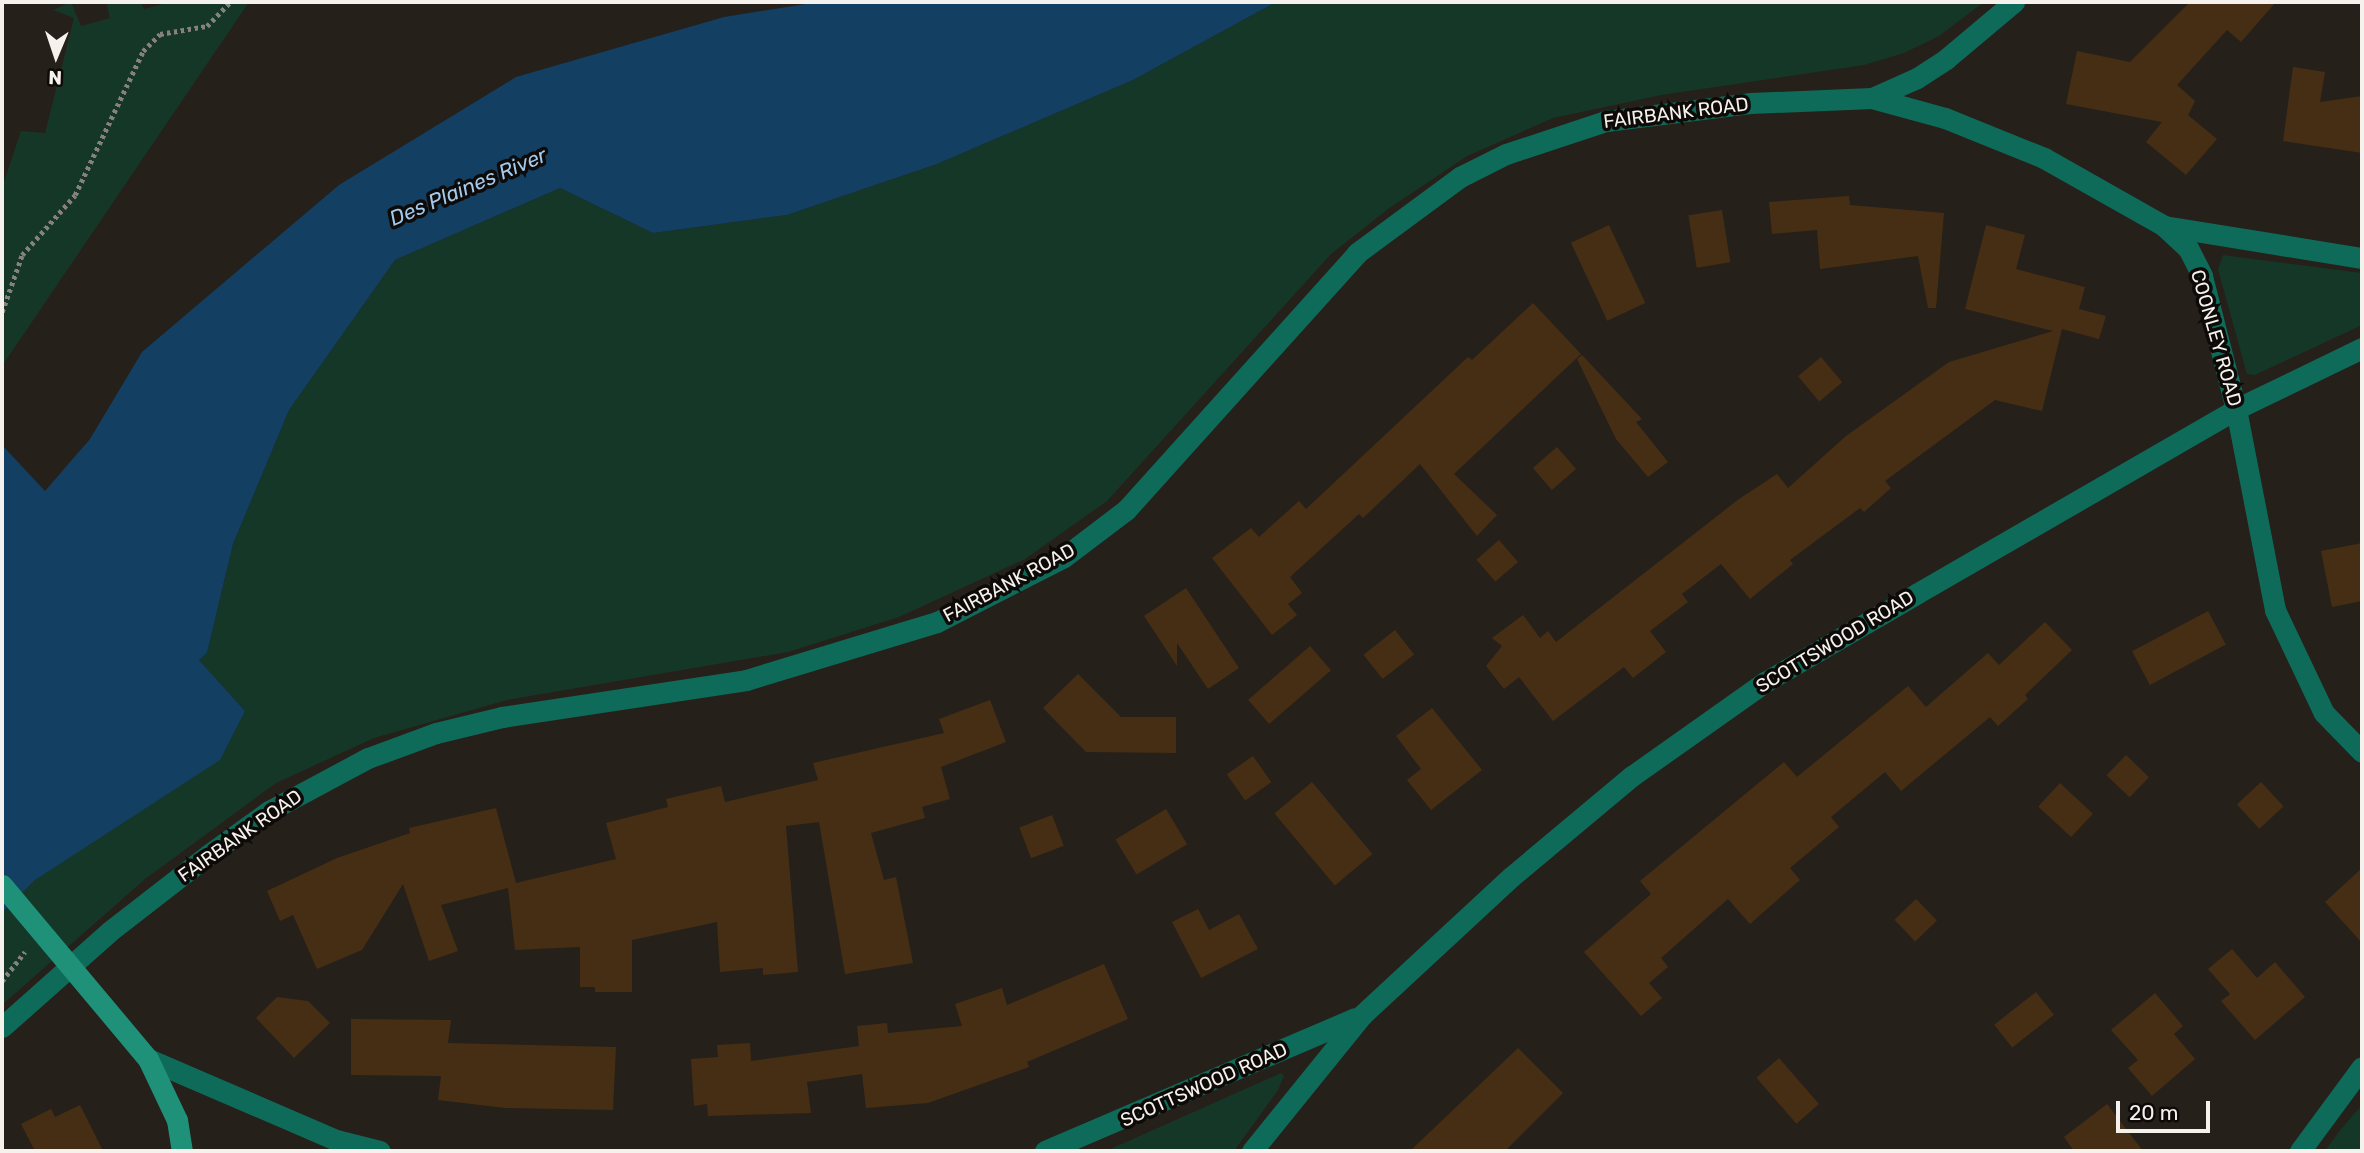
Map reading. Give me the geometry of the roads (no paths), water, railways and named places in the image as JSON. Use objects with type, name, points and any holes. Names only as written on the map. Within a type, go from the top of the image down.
[{"type":"street","name":"FAIRBANK ROAD","points":[[2,1027],[110,932],[269,811],[368,758],[436,733],[514,715],[746,680],[937,622],[1064,557],[1126,510],[1357,253],[1448,185],[1506,154],[1565,132],[1660,111],[1872,98],[1917,78],[1946,59],[2014,2]]},
{"type":"street","name":"COONLEY ROAD","points":[[1872,98],[1945,118],[2044,158],[2164,226],[2188,248],[2202,276],[2236,409],[2275,610],[2324,713],[2362,752]]},
{"type":"street","points":[[2164,226],[2362,258]]},
{"type":"street","name":"SCOTTSWOOD ROAD","points":[[1252,1151],[1362,1015],[1511,877],[1632,776],[1754,690],[2236,409],[2362,348]]},
{"type":"street","points":[[2,885],[148,1059],[177,1121],[182,1151]]},
{"type":"street","name":"SCOTTSWOOD ROAD","points":[[1045,1151],[1362,1015]]},
{"type":"street","points":[[148,1059],[336,1140],[380,1151]]},
{"type":"street","points":[[2300,1151],[2362,1068]]},
{"type":"water","name":"Des Plaines River","points":[[818,2],[1276,2],[1133,80],[937,164],[787,215],[653,233],[560,188],[395,260],[289,410],[233,544],[207,653],[199,660],[245,711],[220,760],[35,880],[2,913],[2,445],[45,491],[90,439],[142,352],[339,185],[516,77],[724,17]]}]
